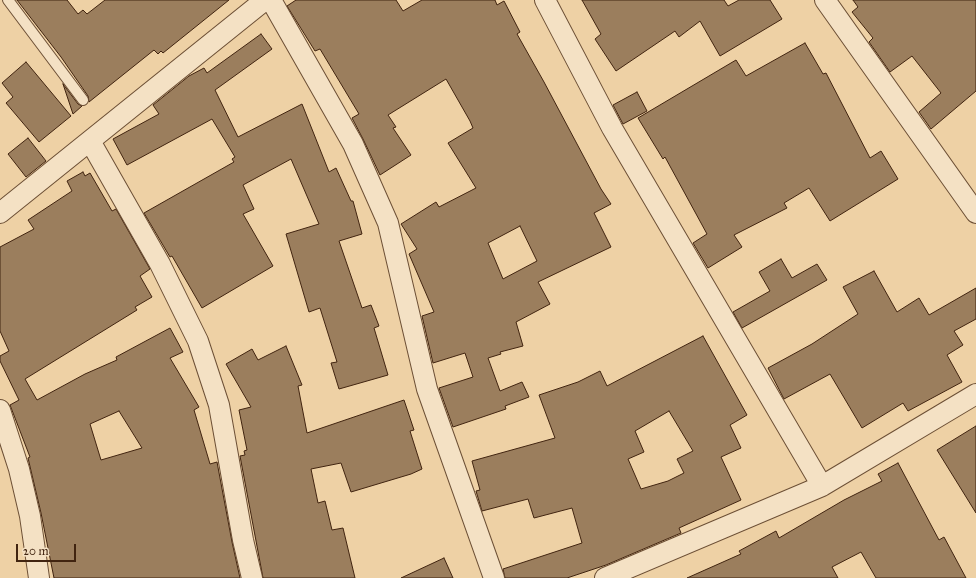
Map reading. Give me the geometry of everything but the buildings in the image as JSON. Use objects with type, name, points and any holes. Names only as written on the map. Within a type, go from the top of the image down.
[{"type":"street","points":[[0,213],[265,0]]},
{"type":"street","points":[[271,0],[353,144],[388,223],[427,389],[494,578]]},
{"type":"street","points":[[545,0],[612,128],[822,486]]},
{"type":"street","points":[[824,0],[976,213]]},
{"type":"street","points":[[90,141],[160,264],[198,341],[219,405],[243,540],[252,578]]},
{"type":"street","points":[[605,578],[822,486],[976,394]]},
{"type":"street","points":[[0,410],[19,469],[30,516],[39,578]]},
{"type":"lane","points":[[8,0],[83,100]]}]
